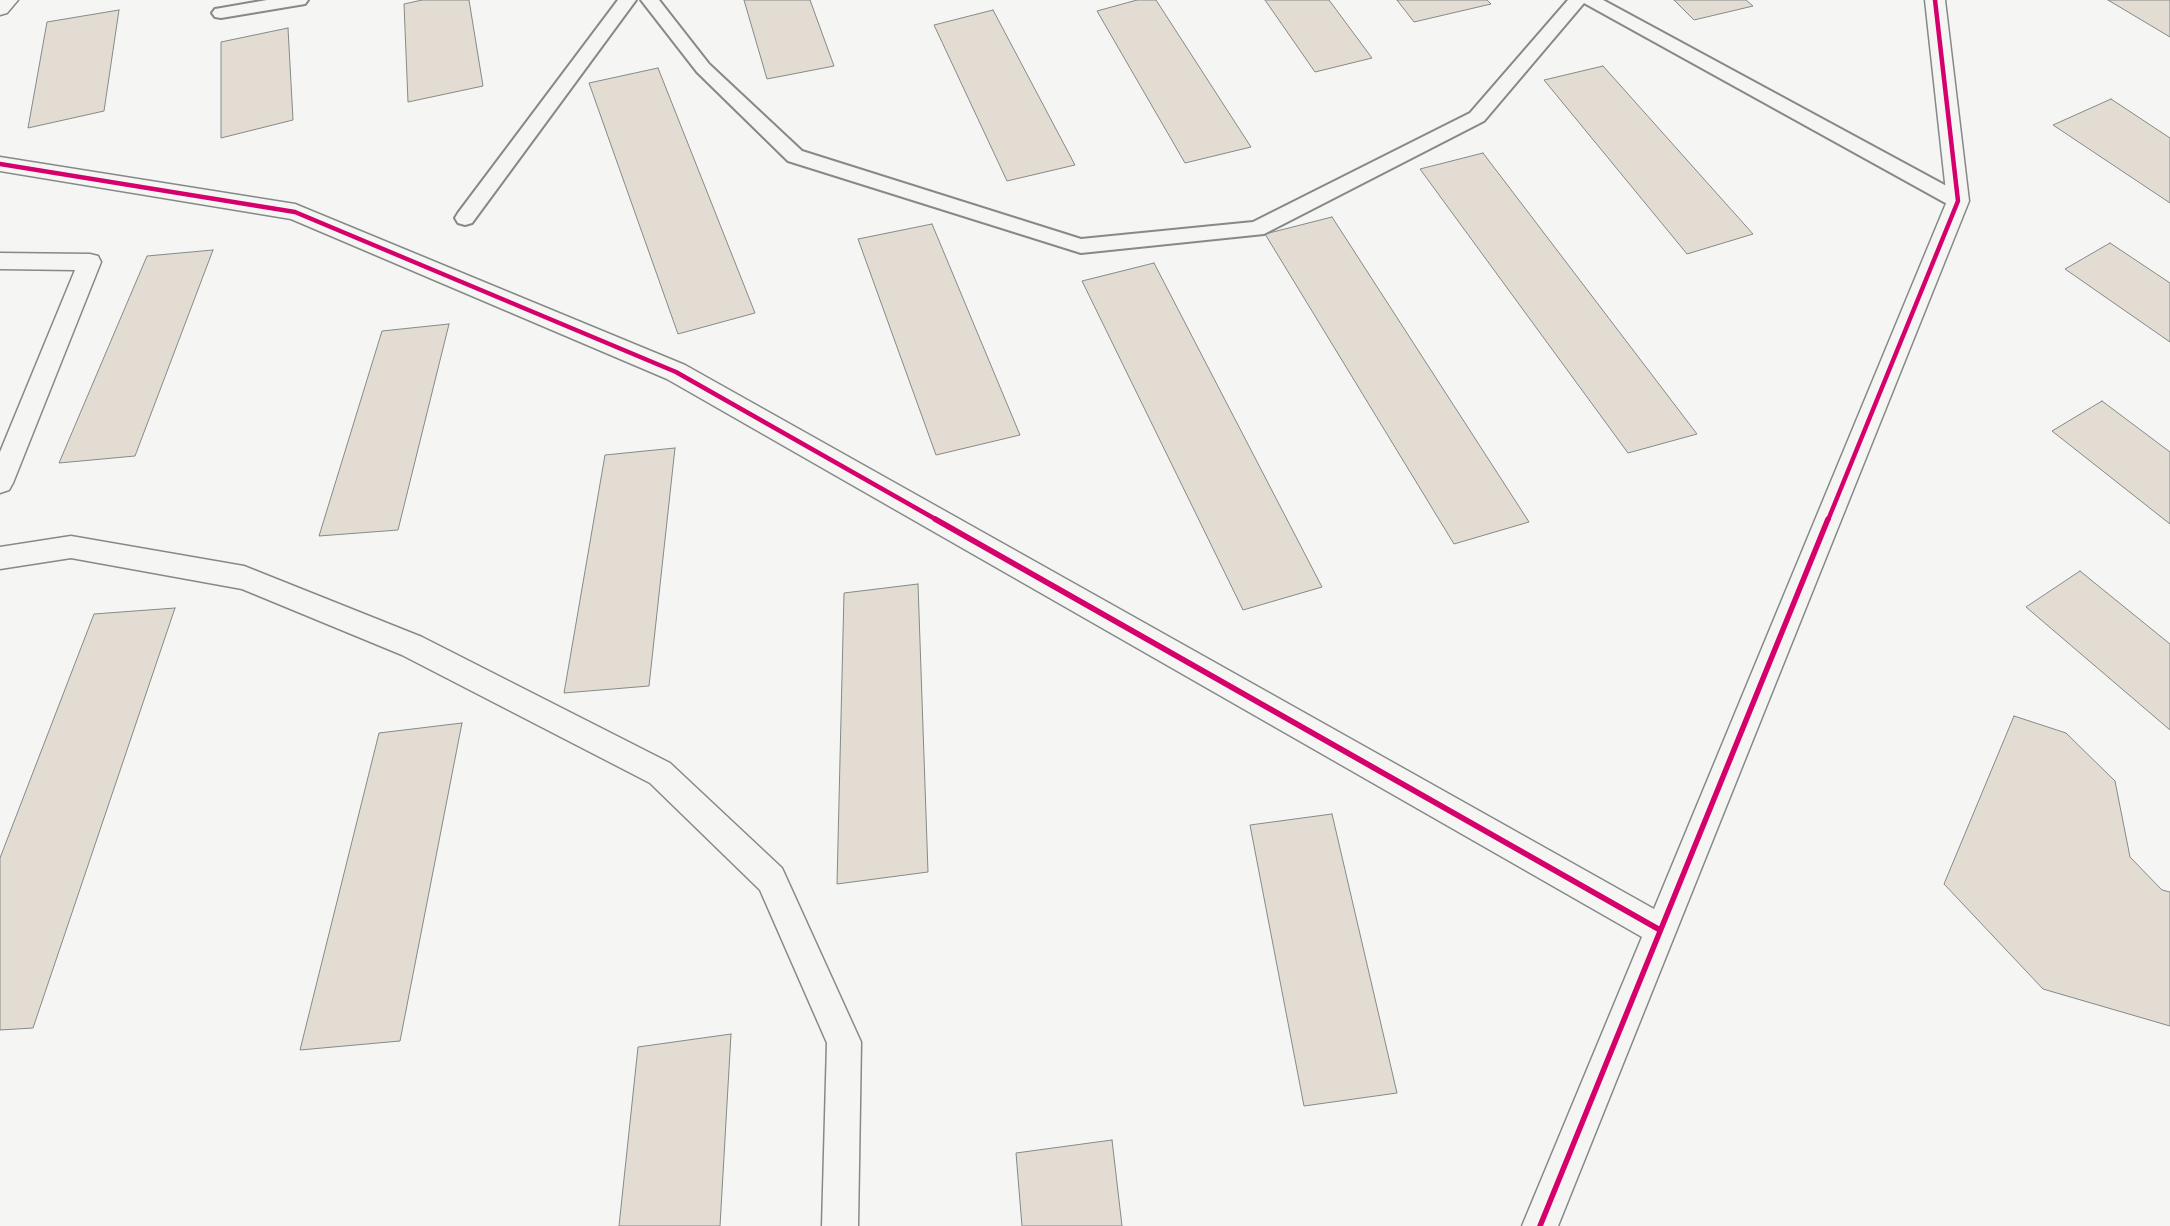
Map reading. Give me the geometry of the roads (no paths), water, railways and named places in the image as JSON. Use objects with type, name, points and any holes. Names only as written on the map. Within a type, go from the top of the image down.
[{"type":"street","points":[[0,9],[8,0]]},
{"type":"street","points":[[1540,1226],[1958,201],[1935,0]]},
{"type":"street","points":[[0,164],[295,212],[676,372],[1660,930]]},
{"type":"street","points":[[0,261],[90,262],[0,483]]},
{"type":"street","points":[[0,558],[71,547],[244,578],[412,646],[660,773],[771,879],[844,1042],[840,1226]]},
{"type":"lane","points":[[221,13],[299,0]]},
{"type":"lane","points":[[465,218],[627,0]]},
{"type":"lane","points":[[650,0],[703,68],[795,156],[1081,246],[1257,229],[1477,117],[1577,0]]},
{"type":"lane","points":[[1590,0],[1958,201]]}]
